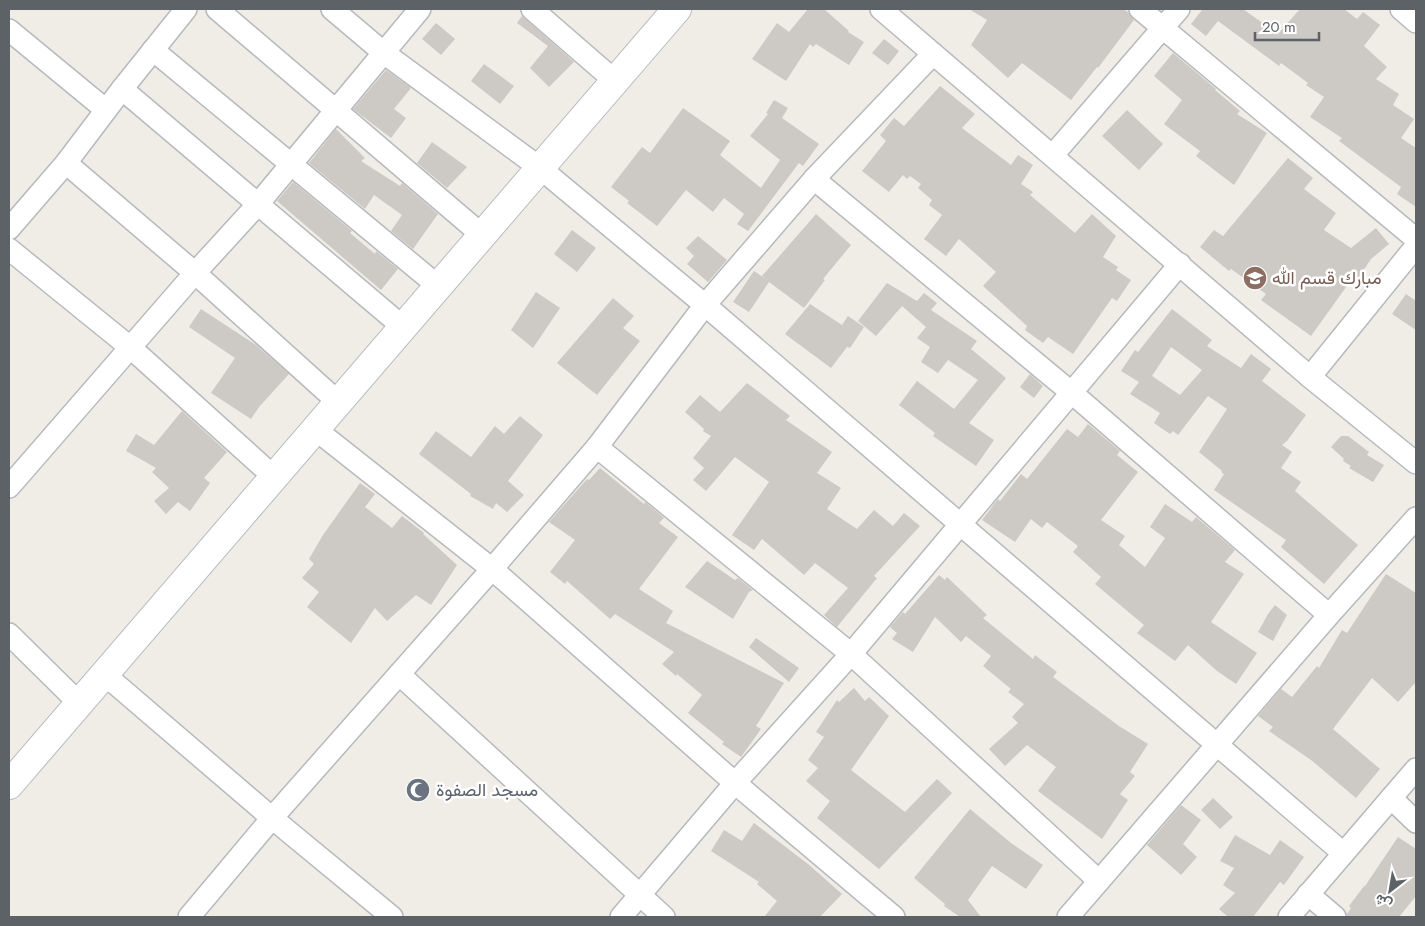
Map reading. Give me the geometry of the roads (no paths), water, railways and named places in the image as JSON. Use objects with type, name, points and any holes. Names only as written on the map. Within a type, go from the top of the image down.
[{"type":"street","points":[[9,228],[66,163],[186,9]]},
{"type":"street","points":[[217,9],[482,235]]},
{"type":"street","points":[[332,9],[384,53],[540,168],[705,305],[1343,853]]},
{"type":"street","points":[[9,487],[195,273],[258,204],[420,9]]},
{"type":"street","points":[[532,9],[615,80]]},
{"type":"street","points":[[9,784],[677,9]]},
{"type":"street","points":[[881,9],[1310,377],[1416,463]]},
{"type":"street","points":[[1140,9],[1416,239]]},
{"type":"street","points":[[1053,156],[1179,9]]},
{"type":"street","points":[[1401,9],[1416,22]]},
{"type":"street","points":[[9,30],[106,110]]},
{"type":"street","points":[[153,50],[438,286]]},
{"type":"street","points":[[190,917],[272,818],[492,570],[597,447],[705,305],[814,179],[932,54]]},
{"type":"street","points":[[122,89],[403,327]]},
{"type":"street","points":[[66,163],[195,273],[338,402]]},
{"type":"street","points":[[814,179],[1072,393],[1329,615]]},
{"type":"street","points":[[1310,377],[1416,246]]},
{"type":"street","points":[[9,249],[131,348],[274,477]]},
{"type":"street","points":[[621,917],[962,525],[1180,264]]},
{"type":"street","points":[[315,429],[492,570],[735,784],[894,917]]},
{"type":"street","points":[[597,447],[851,654],[1099,881]]},
{"type":"street","points":[[1068,917],[1218,746],[1329,615],[1416,518]]},
{"type":"street","points":[[9,634],[79,703]]},
{"type":"street","points":[[104,674],[272,818],[392,917]]},
{"type":"street","points":[[399,674],[664,917]]},
{"type":"street","points":[[1289,917],[1416,769]]},
{"type":"street","points":[[1391,798],[1416,822]]},
{"type":"street","points":[[1308,894],[1335,917]]},
{"type":"place","name":"مبارك قسم الله","points":[[1255,278]]},
{"type":"place","name":"مسجد الصفوة","points":[[418,790]]}]
